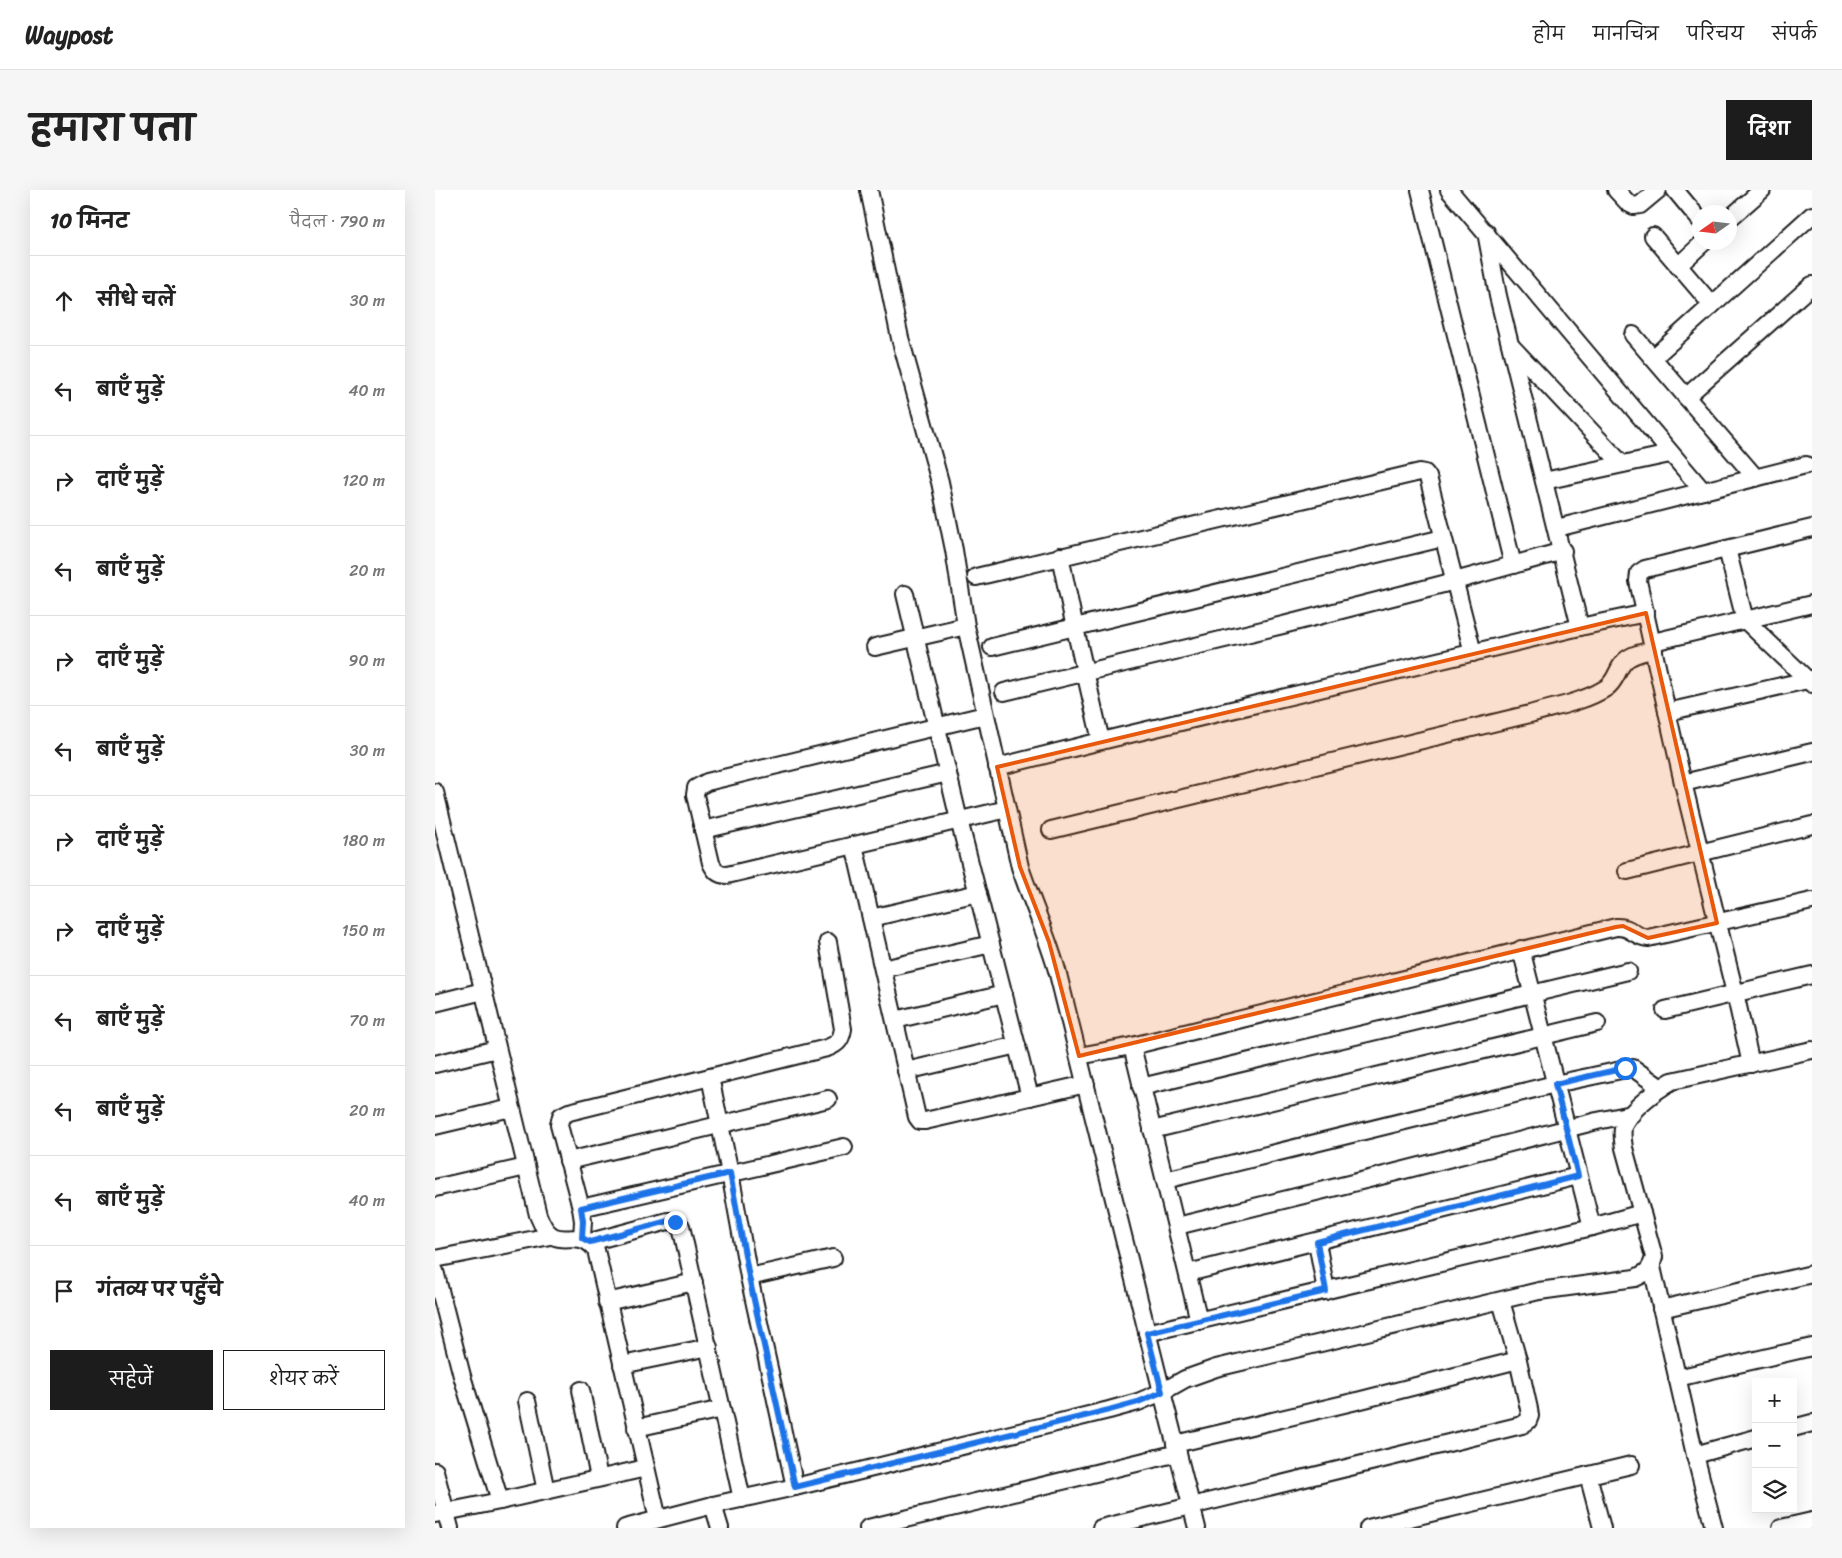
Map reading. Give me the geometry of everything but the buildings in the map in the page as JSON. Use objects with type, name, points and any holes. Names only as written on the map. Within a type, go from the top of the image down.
[{"type":"street","points":[[869,190],[900,338],[940,482],[966,626],[1020,867],[1030,898],[1049,942],[1197,1528]]},
{"type":"street","points":[[1420,190],[1513,565]]},
{"type":"street","points":[[1449,190],[1703,492]]},
{"type":"street","points":[[1616,190],[1628,204],[1634,206],[1640,205],[1658,190]]},
{"type":"street","points":[[1675,190],[1692,211]]},
{"type":"street","points":[[1737,209],[1750,194]]},
{"type":"street","points":[[1653,358],[1812,215]]},
{"type":"street","points":[[1485,232],[1498,296],[1563,551],[1580,627]]},
{"type":"street","points":[[1653,236],[1712,305]]},
{"type":"street","points":[[1678,266],[1695,250]]},
{"type":"street","points":[[1686,397],[1812,285]]},
{"type":"street","points":[[1633,335],[1756,478]]},
{"type":"street","points":[[1511,345],[1622,464]]},
{"type":"street","points":[[1544,481],[1670,454]]},
{"type":"street","points":[[1557,528],[1806,465]]},
{"type":"street","points":[[975,577],[1420,472],[1425,473],[1428,478],[1473,652]]},
{"type":"street","points":[[1751,1064],[1699,853],[1638,581],[1639,573],[1645,569],[1812,528]]},
{"type":"street","points":[[993,647],[1443,538]]},
{"type":"street","points":[[1727,549],[1745,620],[1810,681]]},
{"type":"street","points":[[1004,692],[1085,671],[1283,625],[1563,551]]},
{"type":"street","points":[[1060,556],[1101,741]]},
{"type":"street","points":[[905,594],[959,820],[1030,1097]]},
{"type":"street","points":[[1051,830],[1538,712],[1597,693],[1608,687],[1616,679],[1623,662],[1629,657],[1653,646],[1745,620],[1812,604]]},
{"type":"street","points":[[997,767],[1473,652],[1646,614]]},
{"type":"street","points":[[875,647],[966,626]]},
{"type":"street","points":[[1667,712],[1810,681]]},
{"type":"street","points":[[985,714],[700,784],[696,788],[695,796],[711,864],[720,875],[727,875],[1007,809]]},
{"type":"street","points":[[1683,783],[1812,752]]},
{"type":"street","points":[[703,830],[948,773]]},
{"type":"street","points":[[435,792],[538,1215],[543,1228],[550,1236]]},
{"type":"street","points":[[1627,871],[1812,825]]},
{"type":"street","points":[[854,845],[917,1117],[925,1121],[1086,1084]]},
{"type":"street","points":[[871,918],[978,893]]},
{"type":"street","points":[[1079,1056],[1132,1046],[1615,927],[1623,926],[1641,938],[1648,938],[1812,900]]},
{"type":"street","points":[[658,1519],[596,1250],[586,1240],[581,1208],[559,1125],[561,1116],[569,1112],[827,1048],[836,1044],[841,1038],[843,1029],[828,942]]},
{"type":"street","points":[[883,969],[991,944]]},
{"type":"street","points":[[1521,949],[1592,1227]]},
{"type":"street","points":[[1141,1087],[1628,971]]},
{"type":"street","points":[[1665,1010],[1812,975]]},
{"type":"street","points":[[435,1003],[483,991]]},
{"type":"street","points":[[895,1020],[1004,994]]},
{"type":"street","points":[[1152,1130],[1597,1023]]},
{"type":"street","points":[[906,1071],[1017,1046]]},
{"type":"street","points":[[1132,1046],[1199,1321]]},
{"type":"street","points":[[435,1064],[497,1049]]},
{"type":"street","points":[[1714,1528],[1661,1310],[1652,1267],[1654,1257],[1622,1134],[1624,1124],[1632,1114],[1661,1088],[1673,1081],[1812,1050]]},
{"type":"street","points":[[1165,1180],[1625,1068],[1633,1068],[1661,1088]]},
{"type":"street","points":[[710,1077],[749,1277],[795,1487]]},
{"type":"street","points":[[568,1162],[828,1099]]},
{"type":"street","points":[[435,1126],[511,1108]]},
{"type":"street","points":[[1177,1226],[1632,1114]]},
{"type":"street","points":[[581,1208],[844,1147]]},
{"type":"street","points":[[435,1188],[526,1167]]},
{"type":"street","points":[[1188,1274],[1578,1176]]},
{"type":"street","points":[[1147,1333],[1592,1227],[1642,1213]]},
{"type":"street","points":[[435,1259],[550,1236],[586,1240],[668,1221],[675,1222],[681,1226],[742,1499]]},
{"type":"street","points":[[1317,1242],[1326,1291]]},
{"type":"street","points":[[749,1277],[833,1258]]},
{"type":"street","points":[[625,1528],[713,1505],[795,1487],[1109,1410],[1138,1402],[1162,1392],[1185,1379],[1216,1368],[1539,1292],[1635,1278],[1646,1273],[1652,1267]]},
{"type":"street","points":[[435,1271],[462,1376],[500,1501]]},
{"type":"street","points":[[1661,1310],[1812,1274]]},
{"type":"street","points":[[607,1302],[694,1282]]},
{"type":"street","points":[[1101,1528],[1522,1425],[1528,1421],[1530,1416],[1518,1360],[1501,1301]]},
{"type":"street","points":[[622,1365],[709,1347]]},
{"type":"street","points":[[1677,1378],[1812,1347]]},
{"type":"street","points":[[868,1528],[1518,1360]]},
{"type":"street","points":[[581,1390],[599,1478]]},
{"type":"street","points":[[527,1401],[546,1491]]},
{"type":"street","points":[[637,1428],[722,1409]]},
{"type":"street","points":[[1797,1427],[1812,1423]]},
{"type":"street","points":[[1695,1455],[1752,1439]]},
{"type":"street","points":[[1368,1528],[1631,1465]]},
{"type":"street","points":[[435,1471],[444,1518],[500,1501],[646,1468]]},
{"type":"street","points":[[1588,1475],[1602,1528]]},
{"type":"street","points":[[713,1505],[719,1528]]},
{"type":"street","points":[[1781,1528],[1812,1521]]},
{"type":"highlighted area","points":[[1646,613],[1717,923],[1648,938],[1623,926],[1616,927],[1079,1056],[1049,942],[1020,867],[997,767]]},
{"type":"route","points":[[675,1222],[668,1221],[590,1242],[582,1238],[583,1221],[581,1208],[730,1173],[749,1277],[795,1487],[1109,1410],[1138,1402],[1162,1392],[1147,1333],[1326,1291],[1317,1242],[1578,1176],[1555,1084],[1625,1068]]}]
